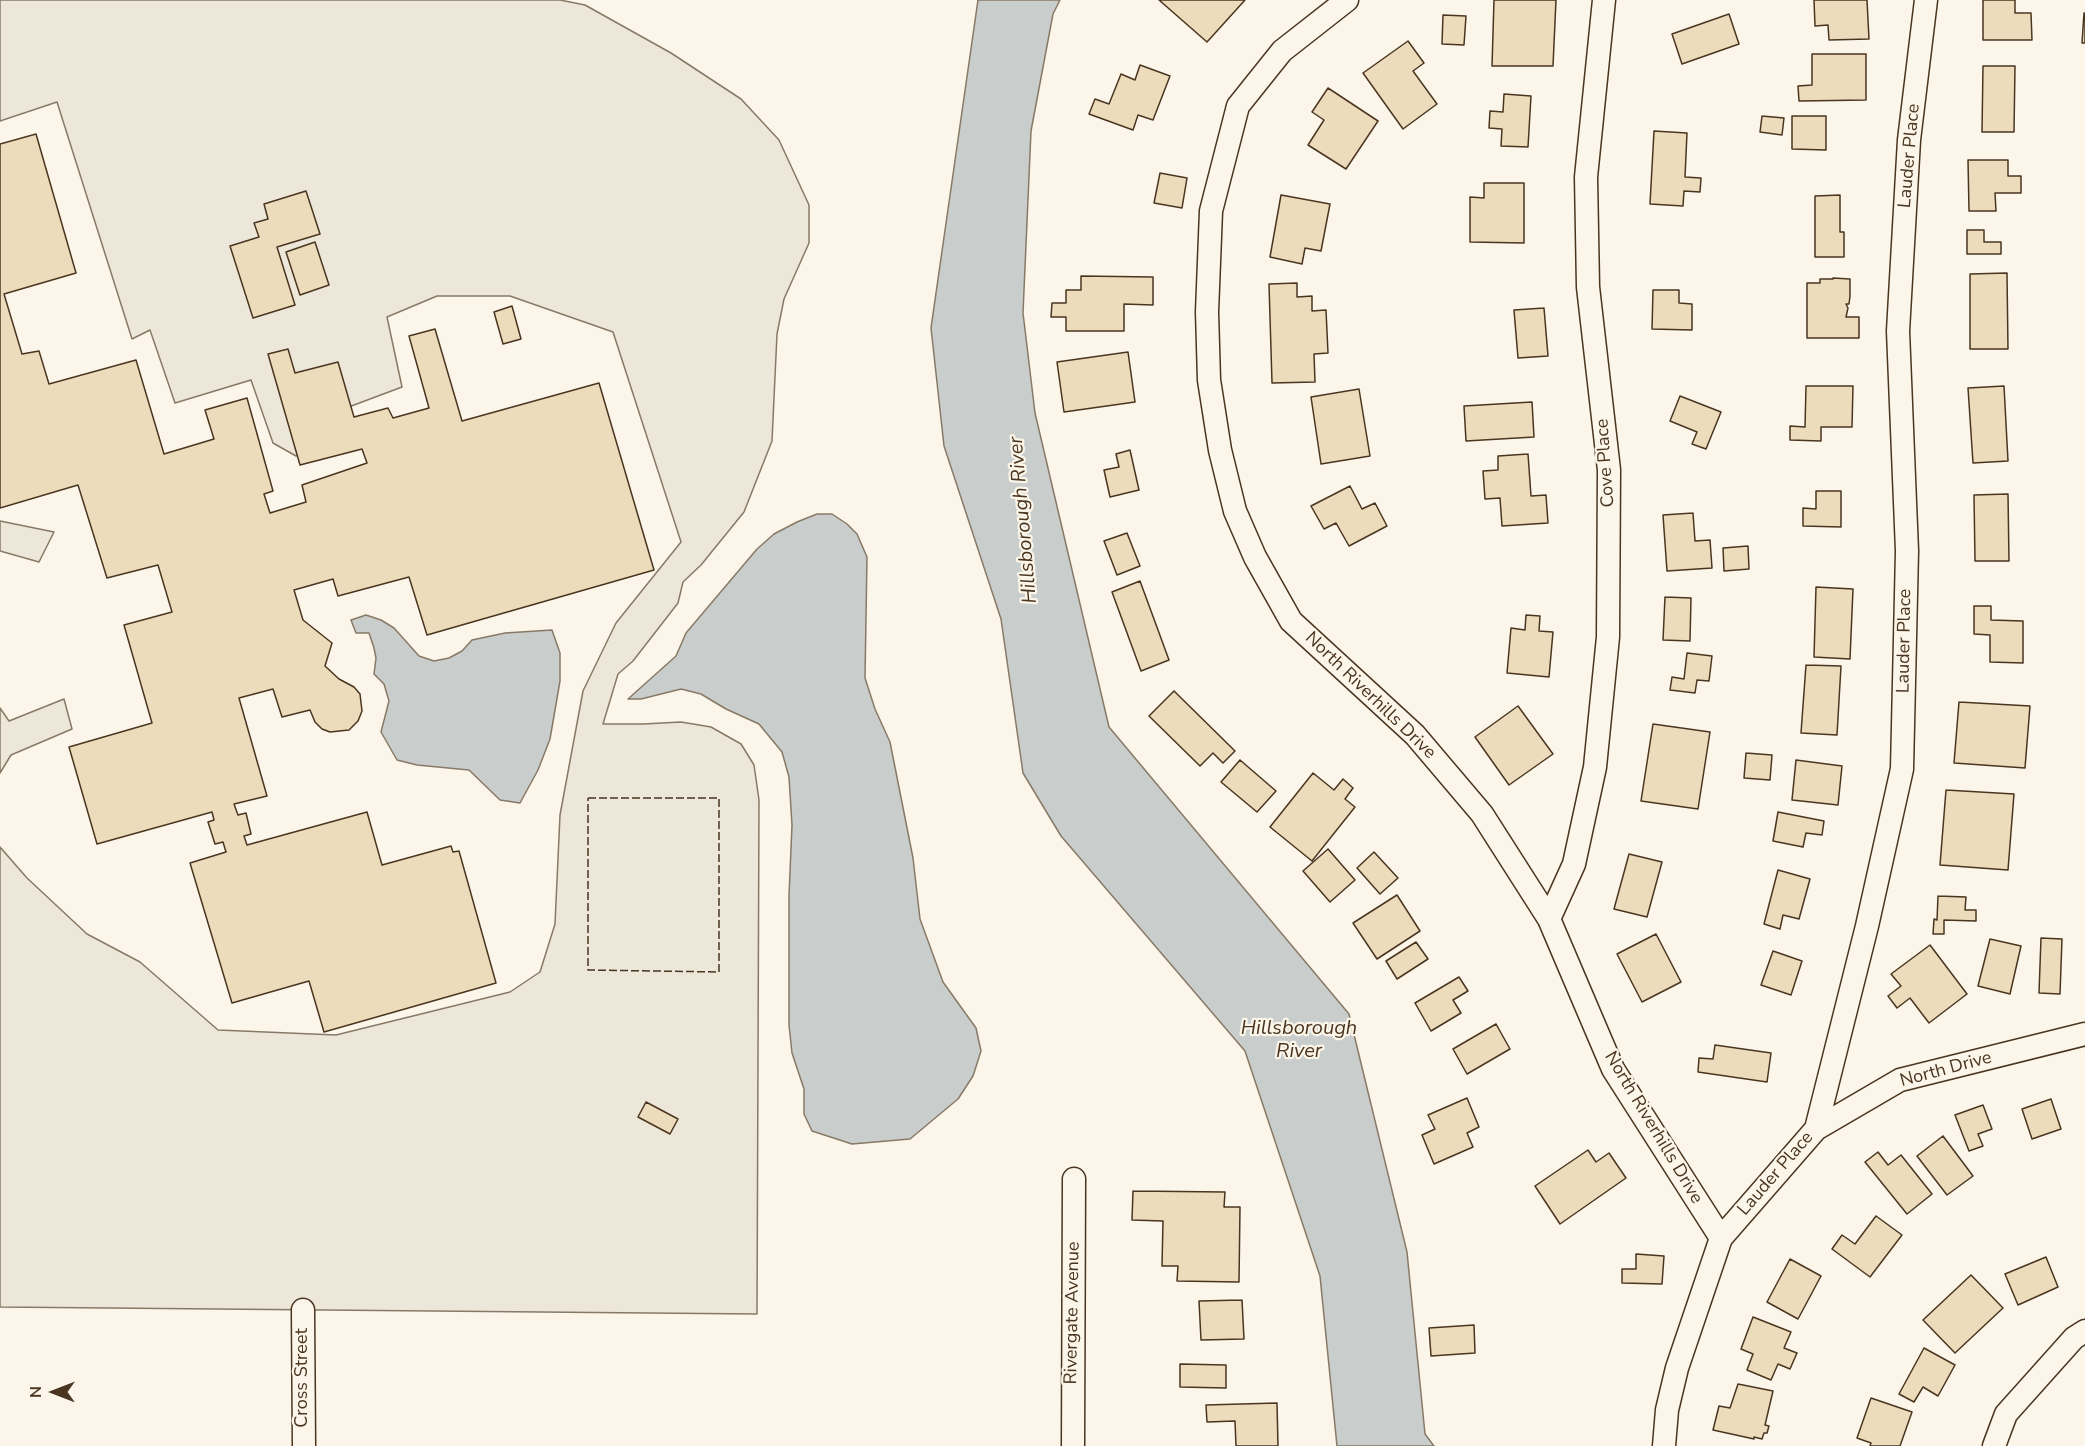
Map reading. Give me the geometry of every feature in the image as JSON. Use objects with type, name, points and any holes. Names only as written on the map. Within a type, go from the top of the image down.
[{"type":"street","name":"North Riverhills Drive","points":[[1347,0],[1282,51],[1238,106],[1211,211],[1207,312],[1209,380],[1220,450],[1235,511],[1256,557],[1291,621],[1415,735],[1482,814],[1549,919],[1613,1069],[1721,1238]]},
{"type":"street","name":"Cove Place","points":[[1549,919],[1574,864],[1596,767],[1608,637],[1610,470],[1587,287],[1586,188],[1604,0]]},
{"type":"street","name":"Lauder Place","points":[[1721,1238],[1816,1129],[1867,926],[1902,769],[1907,551],[1898,331],[1909,140],[1926,0]]},
{"type":"street","name":"North Drive","points":[[1816,1129],[1900,1080],[2085,1034]]},
{"type":"street","name":"Rivergate Avenue","points":[[1073,1446],[1074,1179]]},
{"type":"street","points":[[1664,1446],[1667,1410],[1677,1368],[1721,1238]]},
{"type":"street","name":"Cross Street","points":[[303,1310],[304,1446]]},
{"type":"street","points":[[1994,1446],[2006,1414],[2074,1338],[2085,1331]]},
{"type":"shaded area","points":[[0,0],[560,0],[585,5],[671,53],[741,99],[779,140],[809,205],[809,243],[784,299],[777,334],[772,441],[744,512],[701,565],[683,582],[678,603],[633,661],[618,674],[603,724],[681,722],[711,727],[741,744],[754,765],[759,800],[757,1314],[0,1307],[0,847],[27,878],[87,934],[140,962],[218,1030],[336,1035],[510,992],[540,972],[555,924],[560,815],[583,691],[616,623],[681,542],[613,332],[510,296],[437,296],[387,317],[402,387],[346,408],[339,438],[296,456],[273,443],[251,380],[175,403],[150,330],[132,339],[57,102],[0,121]]},
{"type":"shaded area","points":[[0,521],[54,532],[39,562],[0,551]]},
{"type":"shaded area","points":[[64,699],[72,729],[11,755],[0,773],[0,708],[9,721]]},
{"type":"water","name":"Hillsborough River","points":[[978,0],[1060,0],[1053,14],[1031,131],[1023,313],[1035,413],[1109,727],[1349,1014],[1407,1252],[1425,1434],[1434,1446],[1337,1446],[1320,1276],[1245,1051],[1061,836],[1023,773],[1001,619],[944,446],[931,328]]},
{"type":"water","points":[[817,514],[832,514],[847,524],[857,534],[867,557],[865,678],[875,709],[890,742],[913,858],[920,919],[943,982],[976,1028],[981,1051],[973,1076],[958,1099],[910,1139],[852,1144],[812,1131],[804,1114],[804,1089],[792,1053],[789,1025],[789,896],[792,825],[789,777],[782,752],[759,724],[726,709],[701,694],[681,689],[641,699],[628,699],[676,656],[686,633],[757,549],[774,534]]},
{"type":"water","points":[[366,615],[394,628],[419,656],[434,661],[449,658],[462,651],[472,640],[505,633],[552,630],[560,653],[560,681],[550,739],[538,770],[520,803],[500,800],[469,770],[417,765],[397,760],[381,732],[389,701],[384,684],[374,674],[376,658],[374,648],[369,633],[356,633],[351,620]]},
{"type":"building","points":[[1159,0],[1245,0],[1207,42]]},
{"type":"building","points":[[1494,0],[1556,0],[1553,66],[1492,66]]},
{"type":"building","points":[[1814,0],[1867,0],[1869,39],[1829,40],[1828,25],[1815,26]]},
{"type":"building","points":[[1983,0],[2015,0],[2015,13],[2031,13],[2032,40],[1983,40]]},
{"type":"building","points":[[2084,13],[2085,43],[2082,43]]},
{"type":"building","points":[[1729,14],[1739,44],[1682,64],[1672,34]]},
{"type":"building","points":[[1443,15],[1466,16],[1464,45],[1442,44]]},
{"type":"building","points":[[1408,41],[1424,63],[1413,71],[1437,104],[1403,129],[1363,73]]},
{"type":"building","points":[[1812,54],[1866,54],[1866,100],[1799,101],[1798,86],[1812,85]]},
{"type":"building","points":[[1140,65],[1170,76],[1153,120],[1138,115],[1133,130],[1089,114],[1095,99],[1109,104],[1121,74],[1135,80]]},
{"type":"building","points":[[1983,66],[2015,66],[2014,132],[1982,132]]},
{"type":"building","points":[[1328,88],[1378,121],[1346,169],[1308,145],[1324,120],[1312,112]]},
{"type":"building","points":[[1504,94],[1531,96],[1528,147],[1501,146],[1502,129],[1489,128],[1490,111],[1503,112]]},
{"type":"building","points":[[1762,116],[1784,118],[1782,135],[1760,132]]},
{"type":"building","points":[[1792,116],[1826,116],[1826,150],[1792,149]]},
{"type":"building","points":[[1654,131],[1687,133],[1685,177],[1701,178],[1700,192],[1684,191],[1683,206],[1650,204]]},
{"type":"building","points":[[36,134],[76,273],[4,294],[22,354],[39,351],[49,384],[136,360],[164,454],[214,439],[205,410],[247,398],[273,491],[264,494],[270,513],[306,502],[302,485],[367,463],[362,449],[300,465],[268,354],[288,349],[295,373],[338,362],[354,417],[388,408],[393,418],[429,408],[409,336],[435,329],[462,421],[599,383],[654,570],[427,635],[409,577],[338,596],[333,579],[294,590],[303,620],[332,643],[325,666],[360,694],[362,711],[358,721],[349,730],[330,732],[322,729],[315,722],[310,710],[282,717],[273,689],[239,698],[267,796],[234,804],[238,815],[246,813],[251,834],[244,836],[247,845],[367,812],[382,865],[451,846],[453,852],[459,851],[496,983],[324,1032],[309,981],[232,1003],[190,863],[226,852],[223,842],[215,844],[208,822],[214,820],[212,812],[97,844],[69,747],[152,723],[124,625],[172,612],[158,565],[107,578],[78,485],[0,508],[0,144]]},
{"type":"building","points":[[1968,160],[2008,160],[2008,176],[2021,176],[2021,193],[1995,193],[1996,211],[1969,211]]},
{"type":"building","points":[[1160,173],[1187,178],[1182,208],[1154,203]]},
{"type":"building","points":[[1484,183],[1524,183],[1524,243],[1470,242],[1470,197],[1484,198]]},
{"type":"building","points":[[306,191],[320,234],[277,247],[295,305],[253,318],[230,246],[259,237],[254,223],[268,219],[264,204]]},
{"type":"building","points":[[1281,195],[1330,204],[1321,251],[1305,248],[1302,264],[1270,257]]},
{"type":"building","points":[[1840,195],[1840,232],[1844,232],[1844,257],[1815,257],[1815,196]]},
{"type":"building","points":[[1967,230],[1984,230],[1984,242],[2001,242],[2001,254],[1967,254]]},
{"type":"building","points":[[315,242],[329,285],[300,295],[286,252]]},
{"type":"building","points":[[2007,273],[2008,349],[1970,349],[1970,274]]},
{"type":"building","points":[[1081,276],[1153,277],[1153,305],[1124,304],[1124,331],[1066,331],[1066,317],[1051,317],[1052,303],[1066,303],[1066,290],[1081,290]]},
{"type":"building","points":[[1820,279],[1850,279],[1846,317],[1859,317],[1859,338],[1807,338],[1807,283],[1820,283]]},
{"type":"building","points":[[1297,283],[1297,297],[1312,296],[1312,311],[1326,310],[1328,353],[1314,354],[1315,382],[1272,383],[1269,284]]},
{"type":"building","points":[[1653,290],[1679,290],[1679,303],[1692,304],[1692,330],[1652,329]]},
{"type":"building","points":[[512,306],[521,339],[503,344],[494,312]]},
{"type":"building","points":[[1544,308],[1548,356],[1518,358],[1514,310]]},
{"type":"building","points":[[1128,352],[1135,402],[1064,412],[1057,362]]},
{"type":"building","points":[[1806,386],[1853,386],[1852,427],[1821,427],[1821,441],[1790,440],[1790,426],[1805,427]]},
{"type":"building","points":[[2004,386],[2008,461],[1973,463],[1968,388]]},
{"type":"building","points":[[1359,389],[1370,456],[1321,464],[1311,397]]},
{"type":"building","points":[[1680,396],[1721,412],[1706,449],[1692,444],[1697,432],[1670,421]]},
{"type":"building","points":[[1532,402],[1534,437],[1466,441],[1464,406]]},
{"type":"building","points":[[1130,450],[1139,490],[1110,497],[1104,470],[1119,467],[1116,454]]},
{"type":"building","points":[[1528,454],[1531,496],[1546,495],[1548,523],[1502,526],[1500,498],[1485,499],[1483,471],[1498,470],[1498,456]]},
{"type":"building","points":[[1350,486],[1362,509],[1375,503],[1387,526],[1349,546],[1336,523],[1324,529],[1311,506]]},
{"type":"building","points":[[1816,491],[1841,491],[1841,527],[1803,526],[1803,508],[1816,509]]},
{"type":"building","points":[[2008,494],[2009,561],[1975,561],[1974,495]]},
{"type":"building","points":[[1693,513],[1695,541],[1710,540],[1712,568],[1667,571],[1663,515]]},
{"type":"building","points":[[1127,533],[1140,566],[1117,575],[1104,541]]},
{"type":"building","points":[[1748,546],[1749,569],[1724,571],[1723,548]]},
{"type":"building","points":[[1140,581],[1169,660],[1141,671],[1112,592]]},
{"type":"building","points":[[1816,587],[1853,589],[1850,659],[1814,657]]},
{"type":"building","points":[[1665,597],[1691,598],[1690,641],[1663,640]]},
{"type":"building","points":[[1974,606],[1991,606],[1991,620],[2023,621],[2023,663],[1990,662],[1990,635],[1974,634]]},
{"type":"building","points":[[1526,615],[1540,616],[1539,631],[1553,632],[1549,677],[1507,673],[1511,628],[1525,630]]},
{"type":"building","points":[[1687,653],[1712,656],[1709,681],[1697,680],[1695,693],[1670,690],[1672,677],[1684,679]]},
{"type":"building","points":[[1806,665],[1841,666],[1837,735],[1801,733]]},
{"type":"building","points":[[1174,691],[1235,751],[1223,763],[1213,753],[1200,766],[1149,716]]},
{"type":"building","points":[[1959,702],[2030,706],[2025,768],[1954,763]]},
{"type":"building","points":[[1518,706],[1553,754],[1509,785],[1475,737]]},
{"type":"building","points":[[1653,724],[1710,732],[1698,809],[1641,801]]},
{"type":"building","points":[[1746,753],[1772,755],[1770,780],[1744,778]]},
{"type":"building","points":[[1240,760],[1276,791],[1257,812],[1221,782]]},
{"type":"building","points":[[1796,760],[1842,766],[1838,805],[1792,800]]},
{"type":"building","points":[[1313,773],[1334,790],[1343,779],[1353,788],[1345,799],[1355,807],[1312,861],[1270,827]]},
{"type":"building","points":[[1946,790],[2014,794],[2008,870],[1940,865]]},
{"type":"building","points":[[1778,812],[1824,821],[1822,835],[1806,833],[1803,847],[1773,841]]},
{"type":"building","points":[[1328,849],[1355,880],[1330,902],[1303,871]]},
{"type":"building","points":[[1374,852],[1398,878],[1380,894],[1357,868]]},
{"type":"building","points":[[1629,854],[1662,862],[1647,917],[1614,909]]},
{"type":"building","points":[[1778,870],[1810,879],[1799,919],[1783,915],[1780,929],[1764,924]]},
{"type":"building","points":[[1397,895],[1420,931],[1377,959],[1353,923]]},
{"type":"building","points":[[1938,896],[1966,897],[1965,910],[1976,910],[1976,921],[1944,920],[1944,934],[1933,934],[1934,919],[1937,920]]},
{"type":"building","points":[[1656,934],[1681,982],[1642,1002],[1617,954]]},
{"type":"building","points":[[2041,938],[2062,939],[2060,994],[2039,993]]},
{"type":"building","points":[[1990,939],[2021,946],[2010,994],[1978,986]]},
{"type":"building","points":[[1416,942],[1428,959],[1397,979],[1386,961]]},
{"type":"building","points":[[1930,945],[1967,994],[1929,1023],[1910,998],[1897,1008],[1888,996],[1901,986],[1891,974]]},
{"type":"building","points":[[1773,951],[1802,961],[1791,995],[1761,985]]},
{"type":"building","points":[[1459,977],[1468,991],[1453,1000],[1461,1013],[1431,1031],[1415,1003]]},
{"type":"building","points":[[1496,1024],[1510,1049],[1467,1074],[1453,1049]]},
{"type":"building","points":[[1715,1045],[1771,1053],[1767,1082],[1698,1072],[1699,1058],[1713,1059]]},
{"type":"building","points":[[1467,1098],[1479,1127],[1467,1133],[1473,1147],[1434,1164],[1422,1135],[1435,1129],[1428,1115]]},
{"type":"building","points":[[2051,1099],[2061,1129],[2032,1139],[2022,1109]]},
{"type":"building","points":[[646,1102],[678,1119],[670,1134],[638,1117]]},
{"type":"building","points":[[1983,1105],[1992,1129],[1978,1134],[1983,1146],[1969,1151],[1955,1115]]},
{"type":"building","points":[[1943,1136],[1973,1176],[1947,1195],[1917,1156]]},
{"type":"building","points":[[1588,1150],[1596,1162],[1609,1153],[1626,1178],[1560,1224],[1535,1186]]},
{"type":"building","points":[[1878,1152],[1888,1165],[1901,1155],[1932,1194],[1907,1214],[1865,1162]]},
{"type":"building","points":[[1133,1191],[1225,1192],[1224,1207],[1240,1207],[1239,1282],[1177,1281],[1178,1266],[1162,1266],[1163,1221],[1132,1220]]},
{"type":"building","points":[[1876,1216],[1902,1235],[1870,1277],[1832,1249],[1842,1235],[1855,1244]]},
{"type":"building","points":[[1636,1254],[1664,1256],[1662,1284],[1622,1283],[1622,1269],[1636,1269]]},
{"type":"building","points":[[2046,1257],[2058,1287],[2018,1305],[2005,1274]]},
{"type":"building","points":[[1790,1259],[1821,1276],[1798,1319],[1767,1302]]},
{"type":"building","points":[[1971,1275],[2003,1308],[1955,1353],[1923,1320]]},
{"type":"building","points":[[1242,1300],[1244,1339],[1201,1340],[1199,1301]]},
{"type":"building","points":[[1753,1317],[1791,1332],[1784,1348],[1797,1353],[1790,1369],[1778,1364],[1771,1380],[1747,1370],[1753,1354],[1741,1349]]},
{"type":"building","points":[[1474,1325],[1475,1353],[1431,1356],[1429,1328]]},
{"type":"building","points":[[1924,1348],[1955,1365],[1938,1396],[1923,1387],[1914,1402],[1899,1394]]},
{"type":"building","points":[[1180,1364],[1226,1365],[1226,1388],[1180,1387]]},
{"type":"building","points":[[1738,1384],[1773,1391],[1765,1425],[1769,1426],[1762,1439],[1713,1430],[1719,1406],[1730,1408]]},
{"type":"building","points":[[1871,1398],[1912,1412],[1900,1446],[1870,1446],[1871,1443],[1857,1438]]},
{"type":"building","points":[[1277,1403],[1278,1446],[1236,1446],[1235,1421],[1207,1422],[1206,1405]]},
{"type":"fence","points":[[588,798],[719,798],[719,972],[588,970],[588,798]]}]
